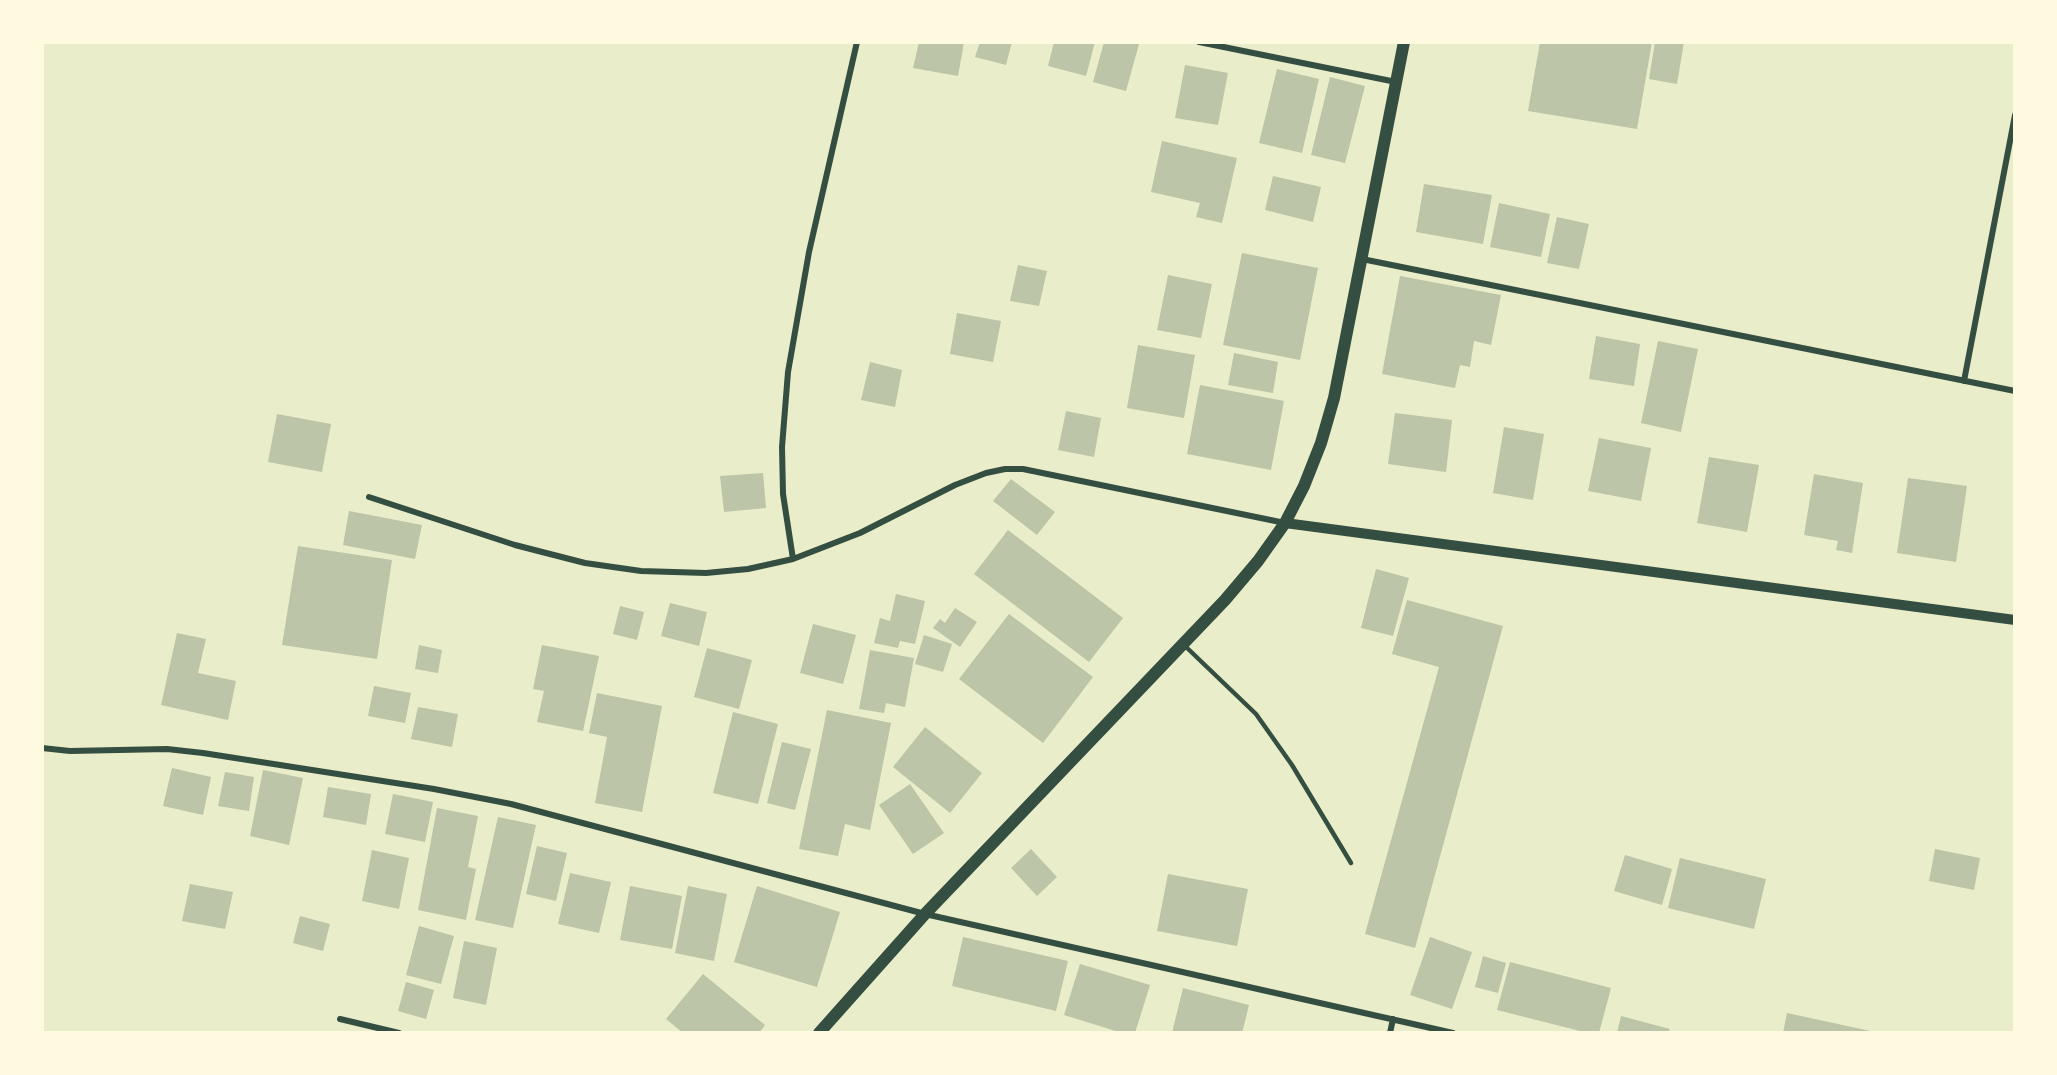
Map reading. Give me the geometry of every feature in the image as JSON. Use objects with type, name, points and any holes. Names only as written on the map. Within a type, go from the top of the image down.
[{"type":"main road","points":[[819,1033],[925,914],[1183,645],[1258,561],[1285,523],[1304,486],[1321,443],[1334,398],[1404,42]]},
{"type":"street","points":[[793,559],[783,494],[782,447],[788,372],[809,252],[857,42]]},
{"type":"street","points":[[1200,42],[1396,82]]},
{"type":"street","points":[[1964,381],[2015,115]]},
{"type":"street","points":[[1362,259],[2015,391]]},
{"type":"street","points":[[369,497],[515,545],[596,565],[641,571],[706,573],[748,569],[793,559],[860,533],[955,485],[986,473],[1005,469],[1023,469],[1285,523],[2015,620]]},
{"type":"street","points":[[42,748],[70,751],[167,749],[434,789],[511,804],[925,914],[1453,1033]]},
{"type":"street","points":[[1390,1033],[1393,1018]]},
{"type":"street","points":[[340,1019],[399,1033]]},
{"type":"lane","points":[[1183,645],[1256,714],[1292,765],[1350,863]]},
{"type":"building","points":[[919,42],[964,42],[958,76],[913,68]]},
{"type":"building","points":[[980,42],[1012,42],[1006,65],[975,57]]},
{"type":"building","points":[[1054,42],[1095,42],[1086,76],[1048,66]]},
{"type":"building","points":[[1104,42],[1139,44],[1126,91],[1093,82]]},
{"type":"building","points":[[1540,42],[1652,42],[1637,129],[1528,111]]},
{"type":"building","points":[[1655,42],[1684,42],[1677,84],[1649,79]]},
{"type":"building","points":[[1185,65],[1228,73],[1218,125],[1175,118]]},
{"type":"building","points":[[1277,69],[1319,79],[1302,153],[1259,143]]},
{"type":"building","points":[[1330,77],[1365,86],[1345,163],[1311,155]]},
{"type":"building","points":[[1162,141],[1237,158],[1222,223],[1196,217],[1200,203],[1151,192]]},
{"type":"building","points":[[1273,176],[1321,187],[1313,222],[1265,210]]},
{"type":"building","points":[[1424,184],[1492,195],[1483,244],[1416,232]]},
{"type":"building","points":[[1499,203],[1550,214],[1541,257],[1490,247]]},
{"type":"building","points":[[1557,217],[1589,224],[1579,269],[1547,263]]},
{"type":"building","points":[[1242,253],[1318,268],[1300,360],[1223,345]]},
{"type":"building","points":[[1018,265],[1047,271],[1039,306],[1010,301]]},
{"type":"building","points":[[1168,275],[1212,284],[1201,338],[1157,330]]},
{"type":"building","points":[[1400,276],[1501,295],[1491,345],[1474,341],[1470,367],[1460,365],[1455,388],[1382,374]]},
{"type":"building","points":[[957,313],[1001,321],[993,362],[950,354]]},
{"type":"building","points":[[1596,336],[1640,344],[1634,386],[1589,379]]},
{"type":"building","points":[[1658,341],[1698,349],[1681,432],[1641,423]]},
{"type":"building","points":[[1138,345],[1195,355],[1184,418],[1127,408]]},
{"type":"building","points":[[1234,353],[1278,362],[1273,393],[1228,385]]},
{"type":"building","points":[[870,362],[902,370],[895,407],[861,400]]},
{"type":"building","points":[[1200,385],[1284,401],[1271,470],[1187,454]]},
{"type":"building","points":[[1066,411],[1101,418],[1094,457],[1058,450]]},
{"type":"building","points":[[1395,413],[1452,420],[1446,472],[1388,464]]},
{"type":"building","points":[[277,414],[331,424],[322,472],[268,462]]},
{"type":"building","points":[[1504,427],[1544,434],[1533,500],[1493,493]]},
{"type":"building","points":[[1599,438],[1651,448],[1641,501],[1588,491]]},
{"type":"building","points":[[1709,457],[1759,465],[1747,532],[1697,523]]},
{"type":"building","points":[[763,473],[766,508],[724,512],[720,476]]},
{"type":"building","points":[[1814,474],[1863,483],[1852,553],[1836,550],[1838,541],[1804,535]]},
{"type":"building","points":[[1908,478],[1967,486],[1956,562],[1897,553]]},
{"type":"building","points":[[1011,479],[1055,512],[1037,535],[993,501]]},
{"type":"building","points":[[349,511],[422,525],[415,559],[343,545]]},
{"type":"building","points":[[1008,530],[1123,618],[1089,662],[974,574]]},
{"type":"building","points":[[298,546],[392,560],[377,659],[282,645]]},
{"type":"building","points":[[1376,569],[1409,578],[1393,636],[1361,628]]},
{"type":"building","points":[[896,594],[925,601],[915,644],[900,641],[898,648],[874,643],[880,618],[890,621]]},
{"type":"building","points":[[1407,600],[1503,626],[1415,948],[1365,934],[1439,667],[1392,654]]},
{"type":"building","points":[[670,603],[707,612],[699,646],[661,636]]},
{"type":"building","points":[[620,606],[644,612],[637,640],[613,634]]},
{"type":"building","points":[[955,608],[977,622],[960,647],[933,628],[940,619],[945,623]]},
{"type":"building","points":[[1009,614],[1093,677],[1043,743],[959,679]]},
{"type":"building","points":[[813,624],[856,635],[843,684],[800,673]]},
{"type":"building","points":[[177,633],[206,639],[198,673],[236,681],[228,720],[161,705]]},
{"type":"building","points":[[924,635],[952,644],[943,672],[915,664]]},
{"type":"building","points":[[419,645],[442,650],[438,673],[415,669]]},
{"type":"building","points":[[542,645],[599,656],[583,731],[537,722],[544,691],[533,689]]},
{"type":"building","points":[[707,648],[752,660],[739,709],[694,697]]},
{"type":"building","points":[[870,650],[914,658],[905,707],[886,703],[884,713],[859,709]]},
{"type":"building","points":[[374,686],[411,693],[405,723],[368,716]]},
{"type":"building","points":[[597,693],[662,706],[642,812],[595,803],[607,737],[589,733]]},
{"type":"building","points":[[418,707],[458,714],[452,747],[411,739]]},
{"type":"building","points":[[827,710],[891,723],[870,830],[845,824],[838,856],[799,849]]},
{"type":"building","points":[[733,712],[778,724],[758,804],[713,793]]},
{"type":"building","points":[[925,727],[982,773],[950,813],[893,767]]},
{"type":"building","points":[[782,742],[811,749],[795,810],[767,803]]},
{"type":"building","points":[[172,768],[211,777],[203,815],[163,806]]},
{"type":"building","points":[[263,770],[303,778],[289,845],[250,836]]},
{"type":"building","points":[[225,772],[254,777],[249,811],[218,806]]},
{"type":"building","points":[[910,784],[944,833],[913,854],[879,805]]},
{"type":"building","points":[[328,787],[371,794],[366,825],[323,817]]},
{"type":"building","points":[[393,794],[433,802],[425,842],[385,834]]},
{"type":"building","points":[[437,808],[478,816],[468,867],[476,869],[466,920],[418,910]]},
{"type":"building","points":[[498,817],[536,825],[513,928],[475,920]]},
{"type":"building","points":[[537,846],[567,853],[556,901],[526,894]]},
{"type":"building","points":[[1031,849],[1057,877],[1037,896],[1011,868]]},
{"type":"building","points":[[1935,849],[1980,858],[1974,890],[1929,881]]},
{"type":"building","points":[[372,850],[409,858],[399,909],[362,901]]},
{"type":"building","points":[[1625,855],[1672,869],[1662,905],[1614,891]]},
{"type":"building","points":[[1680,858],[1766,879],[1754,929],[1668,908]]},
{"type":"building","points":[[570,873],[611,882],[599,933],[558,924]]},
{"type":"building","points":[[1168,874],[1248,889],[1237,946],[1157,931]]},
{"type":"building","points":[[190,884],[233,892],[225,929],[182,921]]},
{"type":"building","points":[[630,886],[682,896],[672,949],[620,940]]},
{"type":"building","points":[[688,886],[727,894],[714,961],[675,953]]},
{"type":"building","points":[[757,886],[840,912],[817,987],[734,962]]},
{"type":"building","points":[[300,916],[330,924],[323,951],[293,943]]},
{"type":"building","points":[[419,926],[454,936],[441,984],[406,975]]},
{"type":"building","points":[[963,937],[1068,961],[1056,1011],[952,986]]},
{"type":"building","points":[[1430,937],[1472,952],[1452,1009],[1410,995]]},
{"type":"building","points":[[464,941],[497,948],[486,1005],[453,998]]},
{"type":"building","points":[[1483,956],[1506,963],[1498,993],[1475,987]]},
{"type":"building","points":[[1510,962],[1611,988],[1599,1033],[1588,1033],[1497,1010]]},
{"type":"building","points":[[1080,964],[1150,985],[1135,1033],[1122,1033],[1064,1015]]},
{"type":"building","points":[[703,974],[765,1025],[759,1033],[683,1033],[666,1019]]},
{"type":"building","points":[[406,982],[434,990],[426,1019],[398,1011]]},
{"type":"building","points":[[1183,988],[1249,1005],[1242,1033],[1172,1033]]},
{"type":"building","points":[[1787,1013],[1875,1032],[1875,1033],[1783,1033]]},
{"type":"building","points":[[1621,1016],[1670,1029],[1668,1033],[1617,1033]]}]
